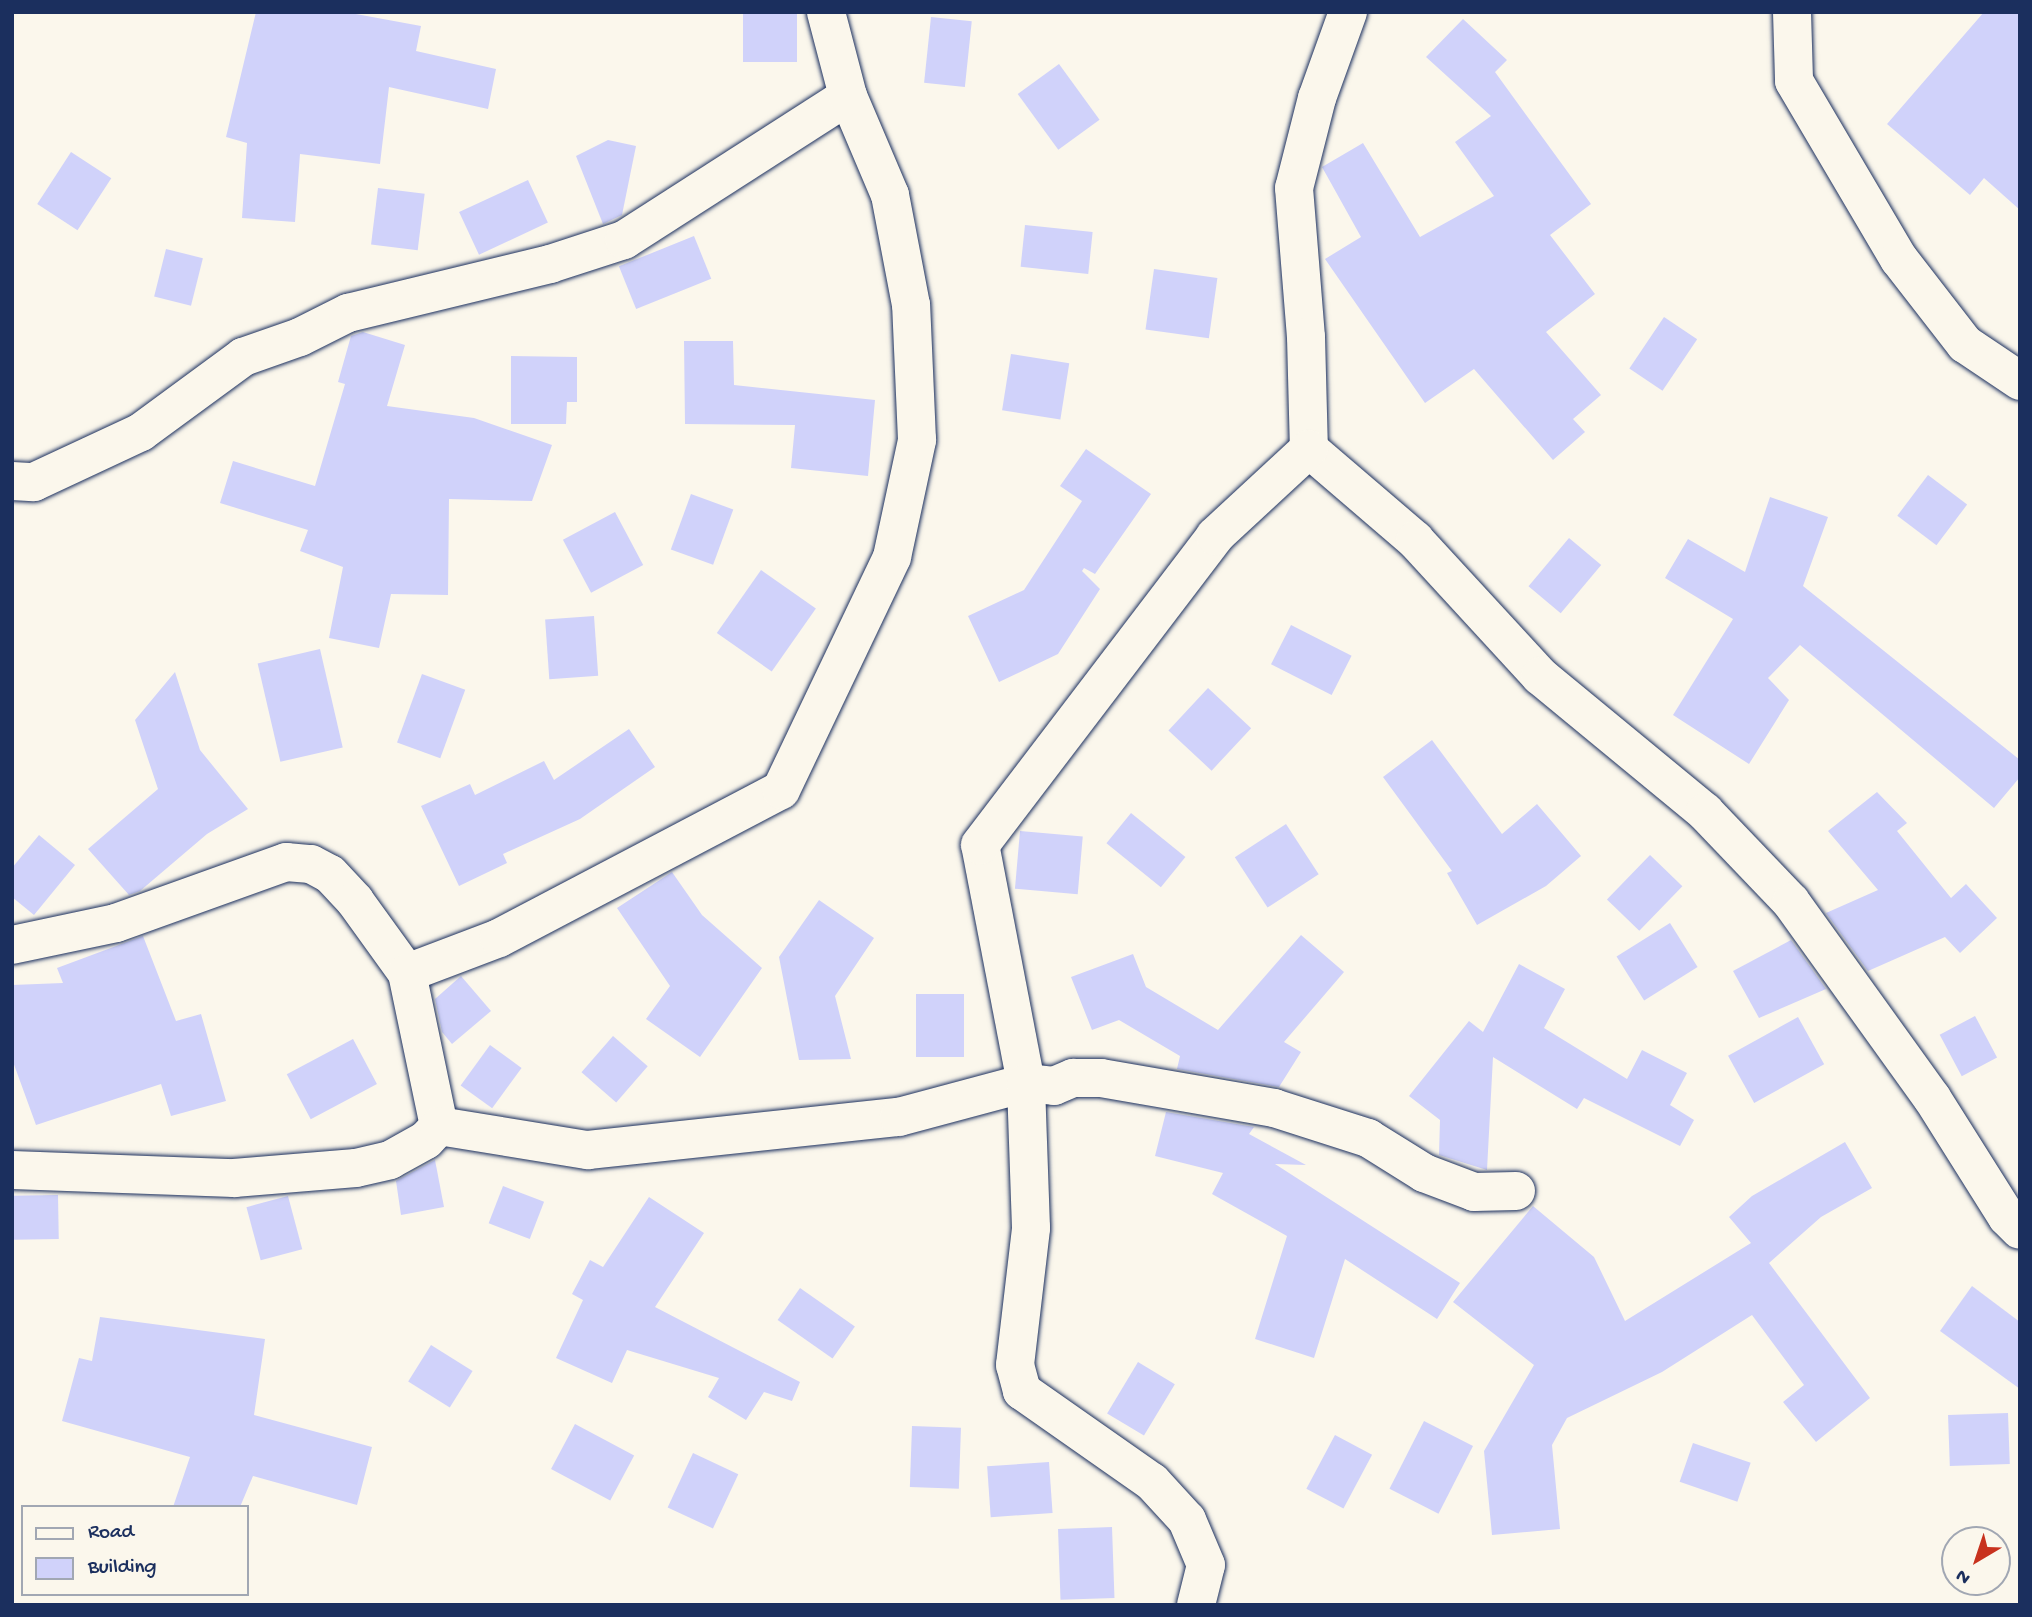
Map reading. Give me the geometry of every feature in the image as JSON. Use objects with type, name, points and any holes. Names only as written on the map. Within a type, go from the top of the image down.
[{"type":"street","points":[[407,973],[511,932],[781,790],[892,557],[916,440],[911,305],[890,195],[848,96],[826,12]]},
{"type":"street","points":[[1348,12],[1317,98],[1294,188],[1306,337],[1309,449],[1415,540],[1540,676],[1705,812],[1791,902],[1932,1098],[2007,1217],[2020,1230]]},
{"type":"street","points":[[1792,12],[1794,81],[1899,259],[1965,344],[2020,381]]},
{"type":"street","points":[[12,481],[34,482],[141,432],[243,358],[348,313],[550,264],[624,240],[848,96]]},
{"type":"street","points":[[1196,1605],[1206,1565],[1187,1520],[1152,1482],[1022,1391],[1015,1365],[1031,1228],[1026,1083],[980,845],[1215,536],[1309,449]]},
{"type":"street","points":[[12,945],[116,923],[286,862],[311,864],[330,874],[355,901],[407,973],[439,1126]]},
{"type":"street","points":[[439,1126],[588,1150],[899,1116],[1026,1083],[1054,1086],[1073,1078],[1101,1078],[1275,1108],[1367,1138],[1424,1173],[1474,1192],[1516,1191]]},
{"type":"street","points":[[12,1170],[234,1178],[356,1168],[390,1160],[426,1140],[439,1126]]},
{"type":"building","points":[[256,12],[345,12],[421,26],[416,51],[496,69],[488,109],[389,87],[380,164],[300,154],[295,222],[242,218],[247,143],[226,137]]},
{"type":"building","points":[[743,12],[797,12],[797,62],[743,62]]},
{"type":"building","points":[[1984,12],[2020,12],[2020,210],[1984,178],[1970,195],[1887,124]]},
{"type":"building","points":[[931,17],[972,21],[965,87],[924,83]]},
{"type":"building","points":[[1463,19],[1507,60],[1495,72],[1591,204],[1550,235],[1595,294],[1546,332],[1601,395],[1573,419],[1585,432],[1553,460],[1474,369],[1425,403],[1325,259],[1361,237],[1322,167],[1363,143],[1420,237],[1494,196],[1455,142],[1491,116],[1426,57]]},
{"type":"building","points":[[1059,64],[1100,120],[1058,150],[1018,94]]},
{"type":"building","points":[[608,140],[636,146],[622,215],[603,224],[576,156]]},
{"type":"building","points":[[71,152],[111,178],[77,230],[37,204]]},
{"type":"building","points":[[528,180],[548,223],[479,255],[459,212]]},
{"type":"building","points":[[378,188],[425,194],[418,250],[371,245]]},
{"type":"building","points":[[1025,225],[1093,232],[1088,274],[1021,267]]},
{"type":"building","points":[[694,236],[711,279],[636,309],[619,266]]},
{"type":"building","points":[[166,249],[203,258],[191,306],[154,297]]},
{"type":"building","points":[[1154,269],[1217,278],[1209,338],[1146,329]]},
{"type":"building","points":[[1664,317],[1697,339],[1662,391],[1629,368]]},
{"type":"building","points":[[363,332],[405,345],[387,406],[474,418],[552,445],[532,501],[449,499],[448,595],[391,594],[379,648],[329,638],[343,567],[300,551],[308,530],[220,503],[233,461],[315,486],[345,384],[338,382],[351,336]]},
{"type":"building","points":[[684,341],[733,341],[734,385],[875,400],[868,476],[791,468],[795,425],[685,424]]},
{"type":"building","points":[[1011,354],[1069,363],[1060,420],[1002,410]]},
{"type":"building","points":[[511,356],[577,357],[577,402],[567,402],[566,424],[511,424]]},
{"type":"building","points":[[1086,449],[1151,494],[1095,574],[1084,568],[1082,571],[1100,589],[1058,654],[999,682],[968,616],[1024,590],[1082,501],[1060,486]]},
{"type":"building","points":[[1928,475],[1967,504],[1936,545],[1897,516]]},
{"type":"building","points":[[691,494],[733,509],[713,565],[671,549]]},
{"type":"building","points":[[1770,497],[1828,517],[1803,586],[2020,760],[2020,777],[1994,808],[1800,645],[1768,678],[1789,700],[1749,764],[1673,715],[1733,619],[1665,578],[1688,539],[1745,572]]},
{"type":"building","points":[[615,512],[643,565],[591,593],[563,540]]},
{"type":"building","points":[[1569,538],[1601,565],[1561,613],[1529,586]]},
{"type":"building","points":[[761,570],[816,608],[772,672],[717,633]]},
{"type":"building","points":[[594,616],[598,676],[549,679],[545,619]]},
{"type":"building","points":[[1291,625],[1352,656],[1332,695],[1271,664]]},
{"type":"building","points":[[320,649],[343,747],[280,762],[258,663]]},
{"type":"building","points":[[175,672],[200,750],[248,809],[207,834],[140,891],[129,895],[88,849],[158,789],[135,720]]},
{"type":"building","points":[[422,674],[465,690],[440,758],[397,743]]},
{"type":"building","points":[[1208,688],[1251,728],[1212,771],[1168,730]]},
{"type":"building","points":[[629,729],[655,767],[580,819],[503,854],[507,863],[459,886],[421,806],[470,784],[475,795],[544,761],[554,780]]},
{"type":"building","points":[[1432,740],[1502,834],[1537,804],[1581,856],[1546,886],[1477,925],[1447,873],[1452,871],[1383,777]]},
{"type":"building","points":[[1877,792],[1907,823],[1897,831],[1951,898],[1966,884],[1997,918],[1960,953],[1945,937],[1868,971],[1826,913],[1878,890],[1828,831]]},
{"type":"building","points":[[1131,813],[1185,857],[1161,887],[1106,843]]},
{"type":"building","points":[[1286,824],[1319,874],[1268,908],[1235,857]]},
{"type":"building","points":[[1020,831],[1083,836],[1078,894],[1015,889]]},
{"type":"building","points":[[39,835],[75,865],[34,915],[12,897],[12,868]]},
{"type":"building","points":[[1650,855],[1682,886],[1639,931],[1607,900]]},
{"type":"building","points":[[672,872],[702,915],[762,968],[700,1057],[646,1019],[670,986],[617,908]]},
{"type":"building","points":[[819,900],[874,938],[835,996],[851,1059],[799,1060],[779,957]]},
{"type":"building","points":[[1670,923],[1698,967],[1644,1000],[1617,956]]},
{"type":"building","points":[[1301,935],[1344,972],[1284,1042],[1301,1052],[1279,1087],[1177,1069],[1180,1056],[1119,1020],[1092,1030],[1071,977],[1133,954],[1146,987],[1218,1030]]},
{"type":"building","points":[[143,936],[176,1021],[201,1014],[226,1101],[171,1116],[161,1084],[36,1125],[12,1059],[12,985],[63,983],[57,968]]},
{"type":"building","points":[[1791,940],[1826,989],[1759,1018],[1733,971]]},
{"type":"building","points":[[1519,964],[1565,989],[1544,1028],[1627,1079],[1642,1050],[1687,1073],[1670,1105],[1694,1120],[1680,1146],[1584,1098],[1577,1109],[1493,1057],[1487,1170],[1439,1155],[1440,1120],[1409,1096],[1469,1021],[1483,1032]]},
{"type":"building","points":[[461,976],[491,1011],[452,1044],[442,1032],[435,999]]},
{"type":"building","points":[[916,994],[964,994],[964,1057],[916,1057]]},
{"type":"building","points":[[1975,1016],[1997,1057],[1962,1076],[1940,1035]]},
{"type":"building","points":[[1798,1017],[1824,1064],[1754,1103],[1728,1056]]},
{"type":"building","points":[[613,1036],[648,1066],[616,1102],[582,1072]]},
{"type":"building","points":[[353,1039],[377,1084],[311,1119],[287,1074]]},
{"type":"building","points":[[490,1045],[522,1068],[492,1108],[461,1085]]},
{"type":"building","points":[[1166,1112],[1254,1127],[1249,1134],[1306,1165],[1275,1164],[1460,1283],[1437,1319],[1345,1259],[1314,1358],[1255,1339],[1287,1236],[1212,1194],[1223,1173],[1155,1156]]},
{"type":"building","points":[[1845,1142],[1872,1188],[1821,1217],[1769,1263],[1870,1398],[1816,1442],[1783,1402],[1804,1385],[1752,1315],[1662,1372],[1567,1418],[1552,1445],[1560,1529],[1492,1535],[1484,1451],[1534,1365],[1453,1302],[1533,1206],[1594,1257],[1625,1321],[1751,1243],[1729,1217],[1752,1196]]},
{"type":"building","points":[[435,1160],[444,1207],[401,1215],[396,1181]]},
{"type":"building","points":[[503,1186],[544,1202],[530,1239],[489,1223]]},
{"type":"building","points":[[58,1195],[59,1239],[13,1240],[12,1196]]},
{"type":"building","points":[[288,1196],[302,1249],[261,1260],[246,1207]]},
{"type":"building","points":[[649,1197],[704,1233],[655,1307],[800,1382],[792,1401],[764,1392],[746,1420],[708,1397],[719,1378],[627,1350],[612,1383],[556,1358],[583,1300],[572,1294],[590,1260],[603,1267]]},
{"type":"building","points":[[1972,1286],[2020,1322],[2020,1389],[1940,1331]]},
{"type":"building","points":[[800,1288],[855,1326],[833,1358],[778,1320]]},
{"type":"building","points":[[100,1317],[265,1339],[254,1415],[372,1447],[357,1505],[253,1476],[241,1505],[174,1505],[190,1457],[62,1421],[79,1358],[92,1361]]},
{"type":"building","points":[[431,1345],[473,1371],[450,1407],[408,1381]]},
{"type":"building","points":[[1138,1362],[1175,1384],[1144,1436],[1107,1413]]},
{"type":"building","points":[[2008,1413],[2010,1464],[1950,1466],[1948,1415]]},
{"type":"building","points":[[1424,1421],[1473,1446],[1439,1514],[1389,1489]]},
{"type":"building","points":[[575,1424],[634,1455],[610,1500],[551,1469]]},
{"type":"building","points":[[912,1426],[961,1428],[959,1489],[910,1487]]},
{"type":"building","points":[[1335,1435],[1372,1455],[1343,1509],[1306,1489]]},
{"type":"building","points":[[1693,1443],[1751,1463],[1737,1502],[1680,1482]]},
{"type":"building","points":[[693,1453],[738,1474],[713,1529],[668,1507]]},
{"type":"building","points":[[1049,1462],[1053,1513],[991,1517],[987,1466]]},
{"type":"building","points":[[1112,1527],[1114,1598],[1061,1600],[1058,1529]]}]
